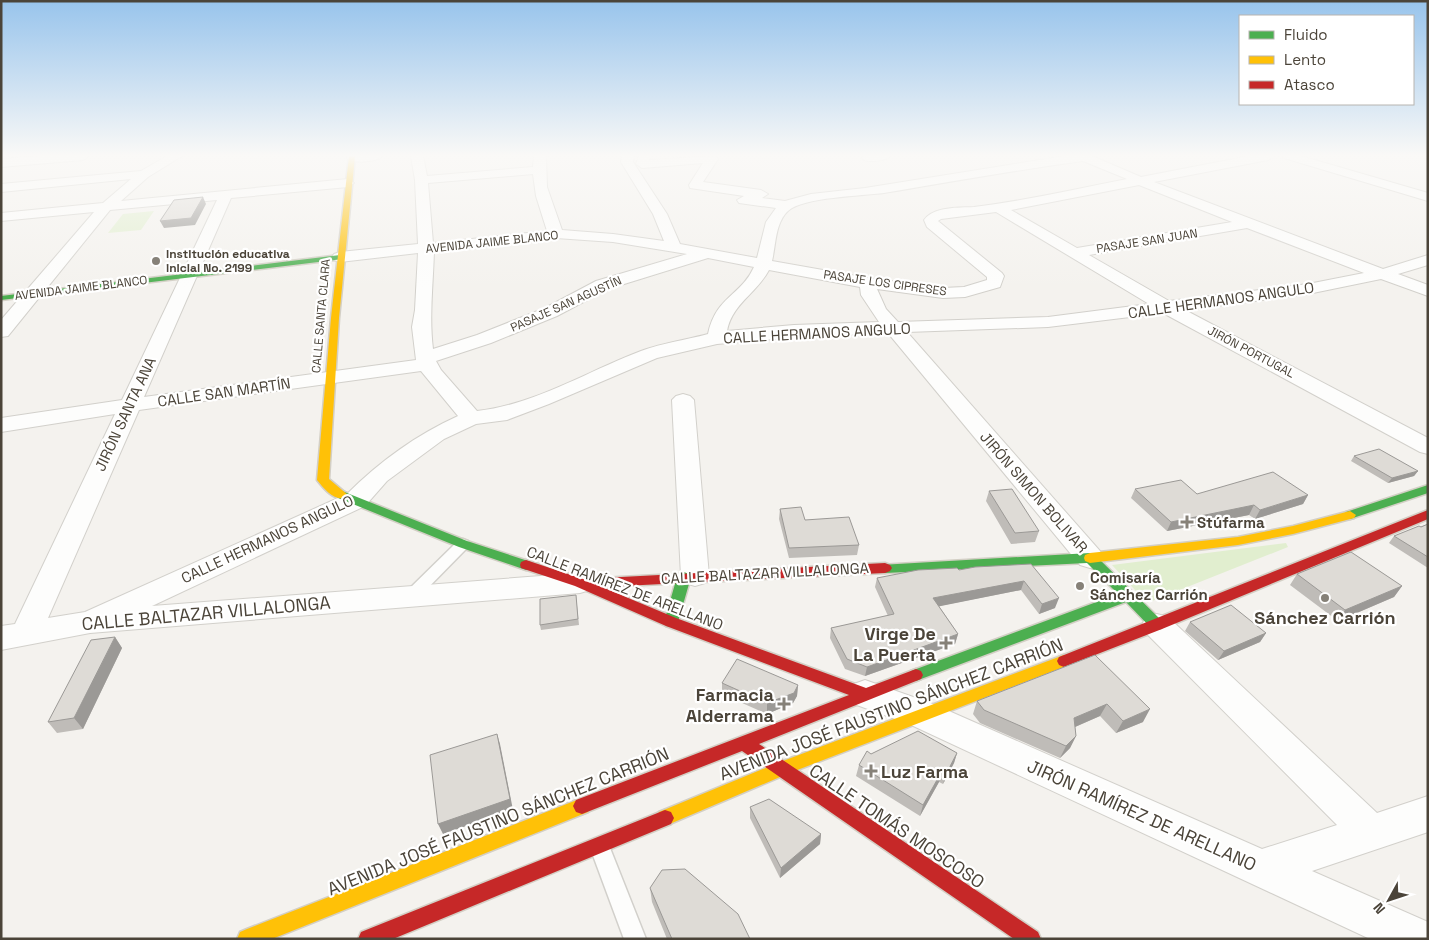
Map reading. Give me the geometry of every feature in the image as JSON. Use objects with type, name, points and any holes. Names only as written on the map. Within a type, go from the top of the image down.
[{"type":"main road","name":"CALLE SANTA CLARA","points":[[323,480],[329,378],[346,200]]},
{"type":"main road","name":"AVENIDA JAIME BLANCO","points":[[1,287],[340,257]]},
{"type":"main road","name":"AVENIDA JAIME BLANCO","points":[[1,298],[191,270]]},
{"type":"main road","name":"CALLE RAMÍREZ DE ARELLANO","points":[[323,480],[335,492],[463,544],[580,583],[671,622],[865,694]]},
{"type":"main road","points":[[1090,558],[1212,545],[1285,530],[1382,506],[1428,489]]},
{"type":"main road","name":"AVENIDA JOSÉ FAUSTINO SÁNCHEZ CARRIÓN","points":[[368,939],[599,846],[782,769],[921,714],[1157,625],[1428,514]]},
{"type":"main road","name":"CALLE BALTAZAR VILLALONGA","points":[[580,583],[1090,558]]},
{"type":"main road","name":"JIRÓN SIMON BOLIVAR","points":[[1090,558],[1157,625]]},
{"type":"main road","points":[[671,622],[689,577]]},
{"type":"main road","name":"AVENIDA JOSÉ FAUSTINO SÁNCHEZ CARRIÓN","points":[[247,939],[865,694],[1127,596]]},
{"type":"main road","name":"CALLE TOMÁS MOSCOSO","points":[[744,743],[1031,939]]},
{"type":"street","points":[[1,332],[106,207],[114,200]]},
{"type":"street","points":[[1,217],[177,200]]},
{"type":"street","name":"JIRÓN SANTA ANA","points":[[13,636],[129,405],[224,200]]},
{"type":"street","points":[[422,200],[426,249],[424,310],[421,327],[426,361],[471,418]]},
{"type":"street","points":[[542,200],[556,234]]},
{"type":"street","points":[[651,200],[660,214],[674,247]]},
{"type":"street","points":[[744,200],[786,205],[809,200]]},
{"type":"street","points":[[998,208],[1040,200]]},
{"type":"street","points":[[1187,200],[1428,290]]},
{"type":"street","points":[[717,338],[719,323],[727,306],[758,276],[775,216],[786,205]]},
{"type":"street","name":"PASAJE LOS CIPRESES","points":[[762,264],[868,283],[943,293],[965,292],[994,283],[996,276],[932,224],[931,220],[937,215],[998,208]]},
{"type":"street","name":"JIRÓN PORTUGAL","points":[[998,208],[1168,308],[1428,447]]},
{"type":"street","name":"PASAJE SAN JUAN","points":[[1074,253],[1249,224]]},
{"type":"street","name":"AVENIDA JAIME BLANCO","points":[[340,257],[556,234],[613,238],[709,253],[762,264]]},
{"type":"street","name":"PASAJE SAN AGUSTÍN","points":[[329,378],[426,361],[551,312],[602,285],[709,253]]},
{"type":"street","name":"CALLE HERMANOS ANGULO","points":[[90,622],[356,500],[379,476],[436,434],[471,418],[499,415],[542,400],[650,354],[717,338],[794,331],[1048,322],[1168,308],[1308,289],[1383,274],[1428,260]]},
{"type":"street","name":"JIRÓN SIMON BOLIVAR","points":[[868,283],[870,295],[894,328],[1090,558]]},
{"type":"street","name":"CALLE SAN MARTÍN","points":[[1,425],[129,405],[329,378]]},
{"type":"street","points":[[682,400],[689,577]]},
{"type":"street","name":"CALLE BALTAZAR VILLALONGA","points":[[13,636],[90,622],[580,583]]},
{"type":"street","name":"JIRÓN SIMON BOLIVAR","points":[[1157,625],[1370,832]]},
{"type":"street","name":"JIRÓN RAMÍREZ DE ARELLANO","points":[[865,694],[921,714],[1417,939]]},
{"type":"street","points":[[1261,869],[1428,814]]},
{"type":"lane","points":[[411,596],[463,544]]},
{"type":"lane","points":[[599,846],[635,939]]},
{"type":"green space","points":[[154,211],[141,230],[108,233],[123,214]]},
{"type":"green space","points":[[1286,543],[1288,547],[1147,603],[1112,565]]},
{"type":"building","points":[[174,200],[201,200],[191,218],[160,221]]},
{"type":"building","points":[[1379,449],[1418,471],[1392,478],[1354,456]]},
{"type":"building","points":[[1273,472],[1308,495],[1260,510],[1254,505],[1171,522],[1135,489],[1181,480],[1197,494]]},
{"type":"building","points":[[1012,489],[1039,531],[1015,533],[989,491]]},
{"type":"building","points":[[801,507],[805,520],[849,517],[859,545],[789,548],[780,509]]},
{"type":"building","points":[[1428,524],[1428,557],[1394,536],[1419,526]]},
{"type":"building","points":[[1351,552],[1402,586],[1345,610],[1297,574]]},
{"type":"building","points":[[1031,564],[1059,598],[1042,604],[1024,581],[933,598],[958,634],[867,667],[847,659],[831,628],[894,614],[877,578],[918,570],[957,568],[959,570],[975,567]]},
{"type":"building","points":[[576,595],[578,619],[540,625],[540,599]]},
{"type":"building","points":[[1231,605],[1266,633],[1224,651],[1190,622]]},
{"type":"building","points":[[115,637],[74,718],[48,722],[91,640]]},
{"type":"building","points":[[1095,655],[1150,709],[1123,721],[1107,704],[1074,718],[1076,736],[1066,746],[984,710],[977,701]]},
{"type":"building","points":[[737,659],[798,685],[794,693],[767,703],[722,683]]},
{"type":"building","points":[[918,731],[957,753],[946,774],[942,771],[923,805],[859,765],[867,751],[871,754]]},
{"type":"building","points":[[497,734],[510,799],[438,824],[430,755]]},
{"type":"building","points":[[769,799],[821,834],[781,868],[750,807]]},
{"type":"building","points":[[685,869],[738,914],[750,939],[672,939],[650,888],[662,870]]},
{"type":"traffic: fast","points":[[1,298],[340,257]]},
{"type":"traffic: fast","points":[[1350,515],[1428,489]]},
{"type":"traffic: fast","points":[[342,495],[463,544],[526,565]]},
{"type":"traffic: fast","points":[[885,568],[1090,558]]},
{"type":"traffic: fast","points":[[1090,558],[1157,625]]},
{"type":"traffic: fast","points":[[671,622],[684,577]]},
{"type":"traffic: fast","points":[[916,675],[1127,596]]},
{"type":"traffic: slow","points":[[342,495],[335,492],[323,480],[328,399],[347,200]]},
{"type":"traffic: slow","points":[[1090,558],[1238,541],[1293,530],[1350,515]]},
{"type":"traffic: slow","points":[[665,818],[781,769],[1064,661]]},
{"type":"traffic: slow","points":[[247,939],[582,806]]},
{"type":"traffic: jam","points":[[1064,661],[1428,514]]},
{"type":"traffic: jam","points":[[526,565],[580,583],[671,622],[865,694]]},
{"type":"traffic: jam","points":[[586,583],[885,568]]},
{"type":"traffic: jam","points":[[582,806],[916,675]]},
{"type":"traffic: jam","points":[[744,743],[1031,939]]},
{"type":"traffic: jam","points":[[368,939],[665,818]]},
{"type":"place","name":"Institución educativa inicial No. 2199","points":[[156,261]]},
{"type":"place","name":"Stúfarma","points":[[1187,522]]},
{"type":"place","name":"Comisaría Sánchez Carrión","points":[[1080,586]]},
{"type":"place","name":"Sánchez Carrión","points":[[1325,598]]},
{"type":"place","name":"Virge De La Puerta","points":[[946,643]]},
{"type":"place","name":"Farmacia Alderrama","points":[[784,704]]},
{"type":"place","name":"Luz Farma","points":[[871,771]]}]
